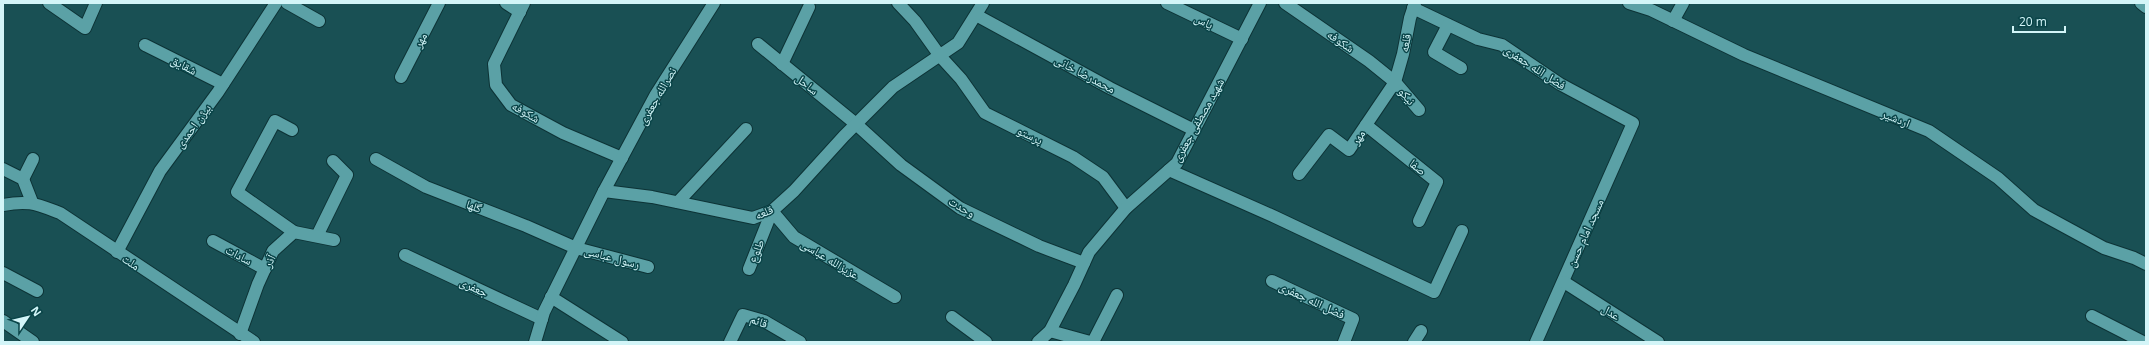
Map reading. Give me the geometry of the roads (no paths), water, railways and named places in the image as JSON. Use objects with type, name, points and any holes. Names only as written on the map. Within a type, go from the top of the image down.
[{"type":"street","points":[[49,3],[85,28],[96,3]]},
{"type":"street","name":"بیژن احمدی","points":[[117,252],[160,171],[223,84],[276,3]]},
{"type":"street","points":[[287,3],[319,21]]},
{"type":"street","name":"مهر","points":[[401,77],[439,3]]},
{"type":"street","points":[[506,3],[522,7]]},
{"type":"street","name":"نصرالله جعفری","points":[[604,191],[655,96],[714,3]]},
{"type":"street","name":"پرستو","points":[[898,3],[915,21],[940,56],[961,79],[985,113],[1073,157],[1103,177],[1126,208]]},
{"type":"street","name":"قلعه","points":[[604,191],[678,202],[753,218],[772,211],[794,191],[856,124],[893,87],[958,44],[983,3]]},
{"type":"street","name":"یاس","points":[[1166,3],[1242,39]]},
{"type":"street","name":"شهید مصطفی جعفری","points":[[1038,342],[1050,331],[1089,252],[1126,208],[1177,163],[1260,3]]},
{"type":"street","name":"شکوفه","points":[[1285,3],[1369,61],[1395,82]]},
{"type":"street","name":"اردشیر","points":[[1629,3],[1652,10],[1744,55],[1929,131],[1998,178],[2034,210],[2104,248],[2134,258],[2146,264]]},
{"type":"street","points":[[1673,21],[1682,3]]},
{"type":"street","points":[[2141,3],[2146,7]]},
{"type":"street","name":"قلعه","points":[[1395,82],[1414,5]]},
{"type":"street","name":"فضل الله جعفری","points":[[1414,5],[1448,25],[1478,39],[1502,45],[1560,84],[1633,123]]},
{"type":"street","name":"شکوفه","points":[[522,7],[494,64],[496,85],[511,105],[563,133],[622,158]]},
{"type":"street","points":[[782,64],[809,7]]},
{"type":"street","name":"محمدرضا خانی","points":[[976,15],[1110,88],[1194,130]]},
{"type":"street","points":[[1448,25],[1434,52],[1461,68]]},
{"type":"street","name":"ساحل","points":[[758,44],[856,124]]},
{"type":"street","name":"شقایق","points":[[145,45],[223,84]]},
{"type":"street","name":"مهر","points":[[1299,174],[1329,135],[1349,150],[1395,82]]},
{"type":"street","name":"نیکو","points":[[1395,82],[1419,110]]},
{"type":"street","points":[[292,130],[275,121],[237,192],[294,232],[334,240]]},
{"type":"street","name":"مسجد امام حسن","points":[[1536,342],[1564,282],[1633,123]]},
{"type":"street","name":"وحدت","points":[[856,124],[901,165],[960,208],[1040,246],[1084,263]]},
{"type":"street","name":"صفا","points":[[1366,125],[1437,182],[1419,221]]},
{"type":"street","points":[[678,202],[746,129]]},
{"type":"street","points":[[23,179],[33,159]]},
{"type":"street","name":"گلها","points":[[376,159],[426,187],[526,226],[576,248]]},
{"type":"street","points":[[317,236],[347,175],[333,161]]},
{"type":"street","points":[[3,169],[23,179],[32,202]]},
{"type":"street","points":[[1169,170],[1273,216],[1434,292],[1462,231]]},
{"type":"street","points":[[535,342],[551,297],[604,191]]},
{"type":"street","name":"ملت","points":[[3,205],[18,202],[32,202],[60,213],[254,342]]},
{"type":"street","name":"طلوع","points":[[749,269],[772,211]]},
{"type":"street","name":"عزیزالله عباسی","points":[[772,211],[794,237],[895,297]]},
{"type":"street","name":"آذر","points":[[240,334],[273,251],[294,232]]},
{"type":"street","name":"سادات","points":[[213,241],[265,269]]},
{"type":"street","name":"رسول عباسی","points":[[576,248],[648,267]]},
{"type":"street","name":"جعفری","points":[[406,255],[542,319]]},
{"type":"street","points":[[3,273],[36,292]]},
{"type":"street","name":"فضل الله جعفری","points":[[1272,282],[1353,319],[1344,342]]},
{"type":"street","name":"عدل","points":[[1564,282],[1658,342]]},
{"type":"street","points":[[1093,342],[1117,296]]},
{"type":"street","points":[[551,297],[622,342]]},
{"type":"street","name":"قائم","points":[[730,342],[743,315],[764,321],[796,341]]},
{"type":"street","points":[[2092,316],[2143,342]]},
{"type":"street","points":[[952,317],[986,342]]},
{"type":"street","points":[[3,321],[33,342]]},
{"type":"street","points":[[1050,331],[1090,342]]},
{"type":"street","points":[[1414,342],[1420,331]]}]
